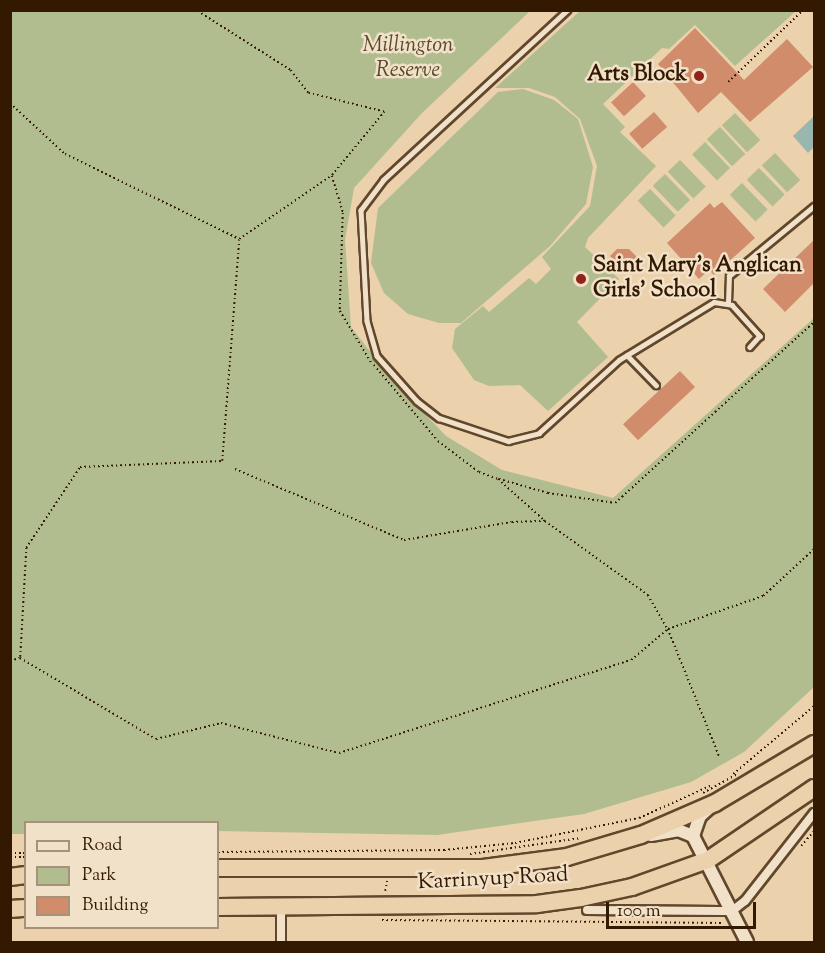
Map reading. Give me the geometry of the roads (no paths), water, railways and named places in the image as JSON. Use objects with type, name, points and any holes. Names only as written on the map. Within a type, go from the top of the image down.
[{"type":"highway","name":"Karrinyup Road","points":[[219,868],[391,859],[528,864],[641,836],[716,802],[814,744]]},
{"type":"highway","name":"Karrinyup Road","points":[[219,907],[382,908],[562,901],[632,887],[708,860],[814,788]]},
{"type":"street","points":[[693,836],[700,816],[716,802]]},
{"type":"street","points":[[587,910],[732,911],[745,901],[814,813]]},
{"type":"street","points":[[641,836],[678,830],[693,836],[708,860],[747,942]]},
{"type":"street","points":[[281,908],[281,942]]},
{"type":"lane","points":[[568,10],[417,148],[361,210],[370,342],[395,379],[439,418],[508,441],[539,433],[627,355],[714,302],[728,303],[760,336],[750,347]]},
{"type":"lane","points":[[728,303],[729,276],[814,206]]},
{"type":"lane","points":[[627,355],[656,385]]},
{"type":"water","points":[[814,116],[814,147],[808,153],[793,136]]},
{"type":"place","name":"Arts Block","points":[[699,76]]},
{"type":"place","name":"Saint Mary's Anglican Girls' School","points":[[581,279]]},
{"type":"park label","name":"Millington Reserve","points":[[408,58]]}]
